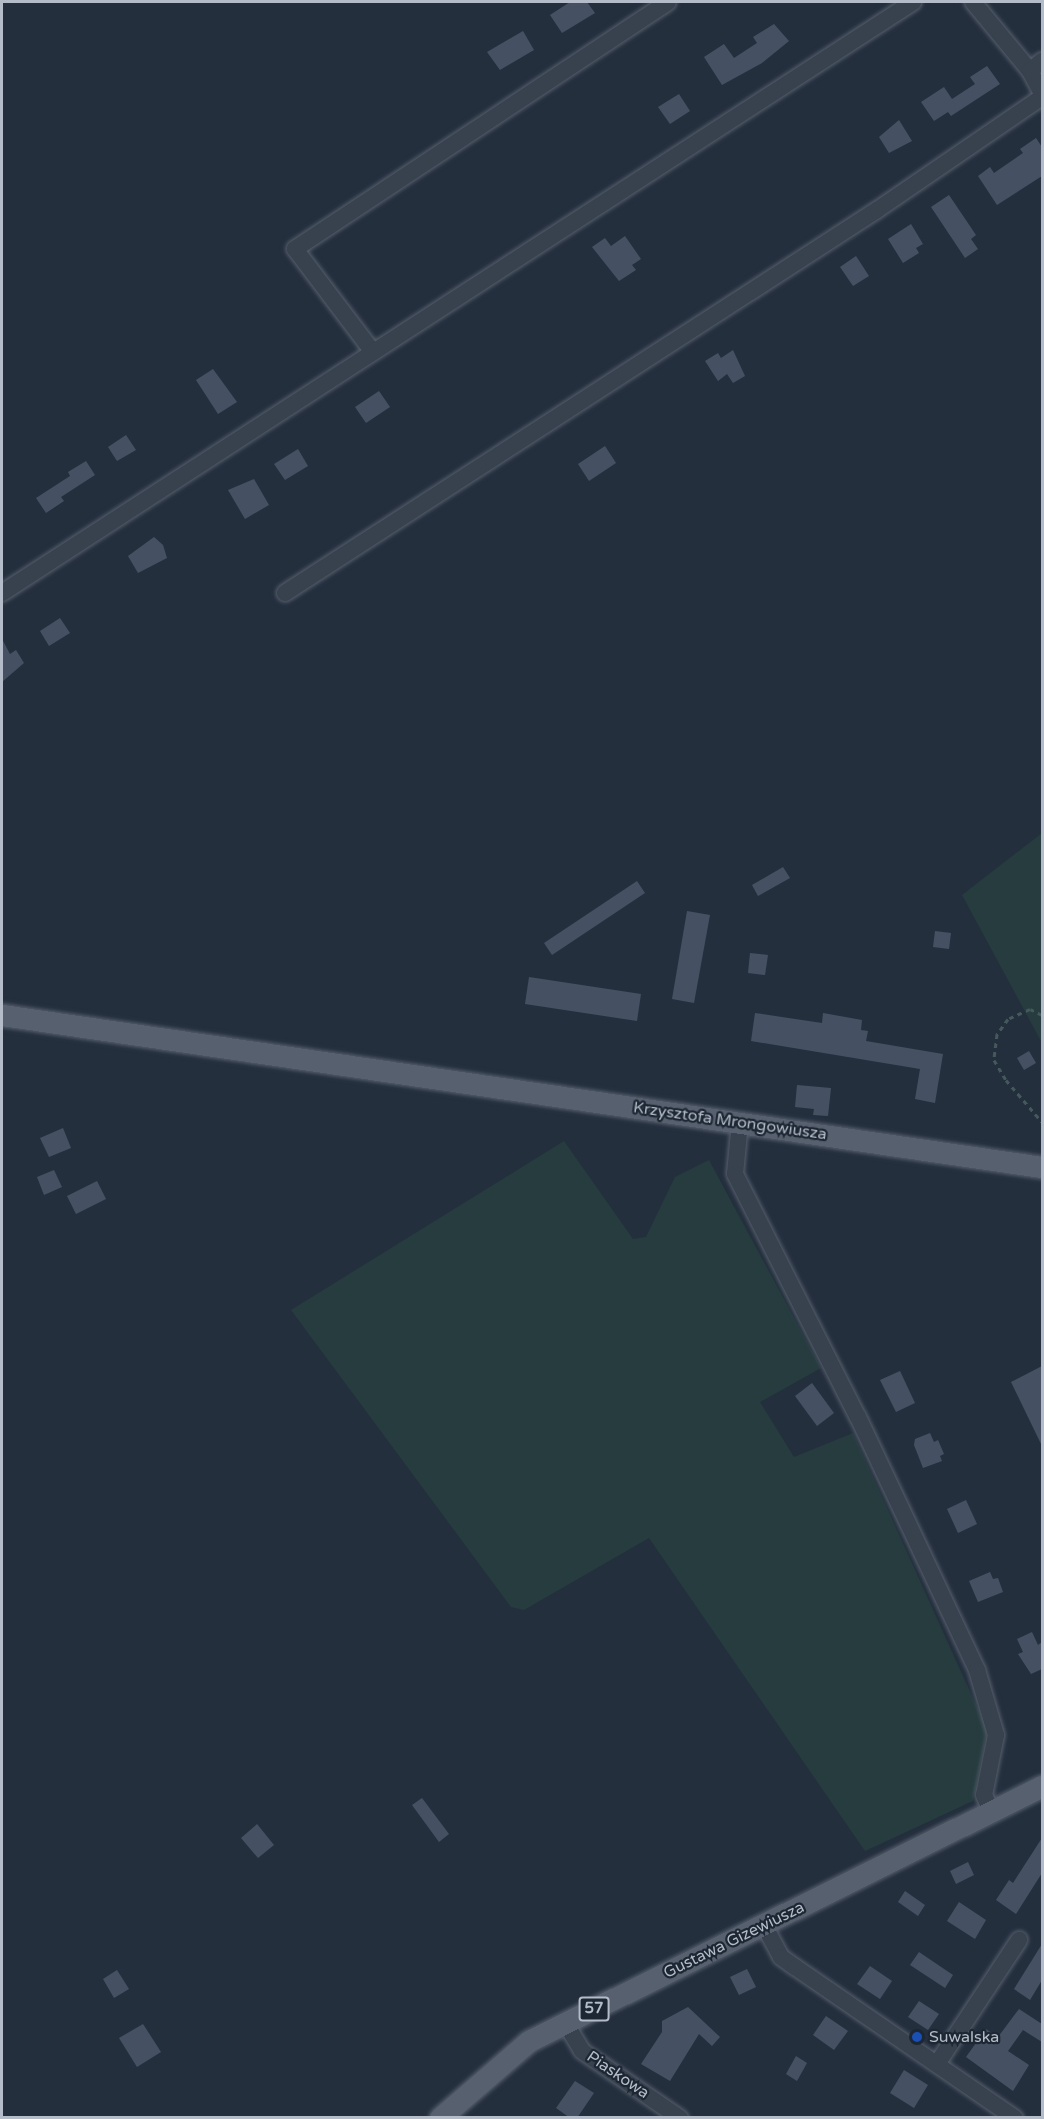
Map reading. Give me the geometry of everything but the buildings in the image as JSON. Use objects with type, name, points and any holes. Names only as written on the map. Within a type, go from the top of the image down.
[{"type":"main road","name":"Krzysztofa Mrongowiusza","points":[[2,1015],[1042,1167]]},
{"type":"main road","name":"Gustawa Gizewiusza","points":[[440,2118],[529,2041],[1042,1786]]},
{"type":"street","points":[[373,352],[295,249],[668,2]]},
{"type":"street","points":[[2,593],[913,2]]},
{"type":"street","points":[[285,593],[877,210],[1042,95],[1036,66],[973,2]]},
{"type":"street","points":[[740,1122],[735,1174],[858,1417],[977,1670],[996,1735],[984,1795],[991,1812]]},
{"type":"street","points":[[764,1925],[781,1957],[1015,2118]]},
{"type":"street","points":[[937,2064],[1019,1940]]},
{"type":"street","name":"Piaskowa","points":[[566,2024],[582,2051],[680,2118]]},
{"type":"path","points":[[1042,1015],[1030,1009],[1008,1019],[997,1034],[994,1060],[1006,1080],[1042,1122]]},
{"type":"green space","points":[[1042,833],[1042,1043],[962,895]]},
{"type":"green space","points":[[564,1141],[633,1239],[646,1237],[675,1177],[709,1160],[821,1368],[760,1402],[794,1457],[853,1433],[987,1729],[973,1801],[865,1851],[649,1538],[524,1610],[511,1607],[291,1310]]},
{"type":"place","name":"Suwalska","points":[[917,2037]]}]
